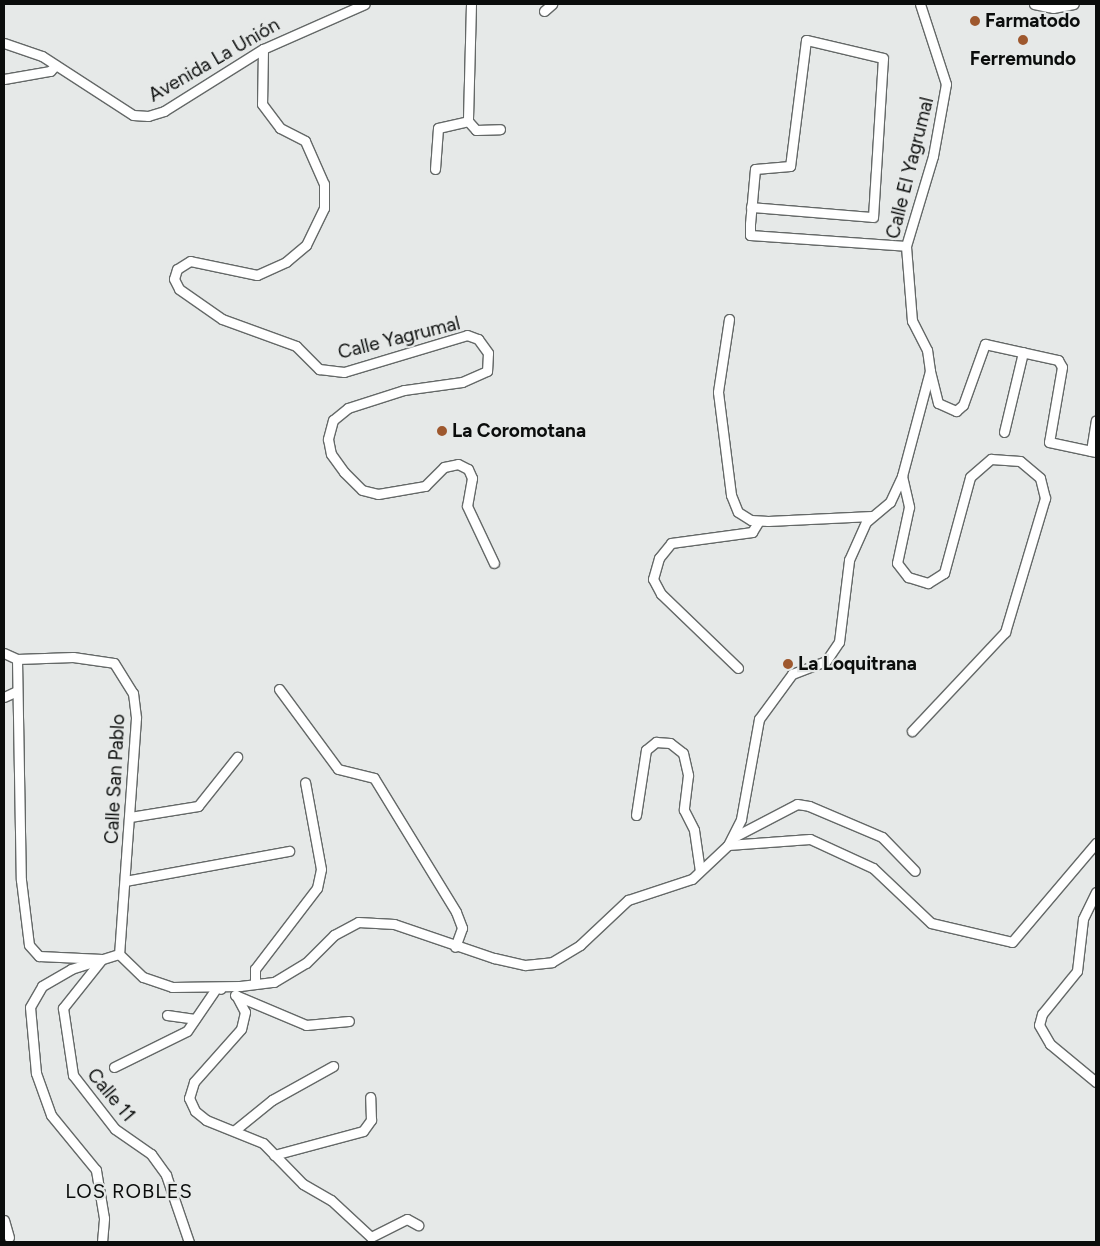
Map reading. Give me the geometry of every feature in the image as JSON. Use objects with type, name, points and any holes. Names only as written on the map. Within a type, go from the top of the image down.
[{"type":"street","name":"Avenida La Unión","points":[[4,43],[56,65],[133,115],[148,116],[164,111],[263,49],[365,4]]},
{"type":"street","points":[[471,4],[468,120],[476,130],[500,129]]},
{"type":"street","points":[[544,11],[552,4]]},
{"type":"street","name":"Calle El Yagrumal","points":[[730,841],[747,790],[754,728],[792,674],[826,661],[833,652],[842,632],[849,560],[872,516],[890,502],[902,476],[930,371],[927,350],[912,321],[906,246],[933,156],[946,84],[920,4]]},
{"type":"street","points":[[1034,4],[1053,8],[1074,4]]},
{"type":"street","points":[[752,207],[873,217],[883,58],[806,40],[790,166],[755,169],[752,207],[750,235],[906,246]]},
{"type":"street","name":"Calle Yagrumal","points":[[263,49],[262,104],[280,128],[305,141],[324,184],[324,208],[306,244],[286,262],[257,275],[190,261],[176,269],[174,279],[179,289],[208,310],[296,346],[319,369],[344,372],[467,335],[478,339],[488,353],[487,371],[462,382],[404,390],[348,408],[333,420],[328,439],[331,454],[344,472],[362,490],[378,494],[425,486],[444,467],[458,464],[468,468],[472,478],[467,506],[494,563]]},
{"type":"street","points":[[4,79],[50,72],[56,65]]},
{"type":"street","points":[[435,169],[438,128],[468,120]]},
{"type":"street","points":[[729,319],[718,392],[731,495],[744,517],[759,521],[872,516]]},
{"type":"street","points":[[930,371],[938,403],[956,411],[963,405],[981,346],[989,343],[1061,363],[1049,442],[1093,451],[1096,420]]},
{"type":"street","points":[[1004,432],[1023,352]]},
{"type":"street","points":[[902,476],[909,507],[897,563],[908,577],[928,583],[944,574],[970,477],[991,459],[1020,461],[1040,478],[1045,498],[1004,632],[912,731]]},
{"type":"street","points":[[738,668],[661,594],[653,579],[659,558],[671,543],[752,532],[759,521]]},
{"type":"street","name":"Calle San Pablo","points":[[4,653],[17,659],[73,657],[114,663],[133,693],[130,817],[119,954]]},
{"type":"street","points":[[17,659],[21,880],[29,945],[38,956],[102,959]]},
{"type":"street","points":[[279,689],[338,769],[374,778],[456,912],[462,928],[455,947]]},
{"type":"street","points":[[4,697],[17,691]]},
{"type":"street","points":[[636,815],[646,750],[656,742],[670,743],[683,753],[688,775],[684,810],[694,830],[700,871]]},
{"type":"street","points":[[130,817],[198,806],[237,756]]},
{"type":"street","points":[[255,984],[255,969],[317,888],[321,869],[305,782]]},
{"type":"street","points":[[102,1242],[104,1218],[96,1170],[51,1115],[36,1073],[30,1008],[42,986],[102,959],[119,954],[144,977],[172,987],[217,987],[274,982],[306,963],[334,935],[358,922],[394,924],[455,947],[525,965],[552,962],[580,945],[628,900],[662,892],[700,871],[730,841],[797,804],[809,806],[882,837],[915,871]]},
{"type":"street","points":[[730,841],[810,839],[873,868],[931,923],[1012,942],[1096,844]]},
{"type":"street","points":[[125,881],[289,851]]},
{"type":"street","points":[[1096,892],[1083,919],[1077,971],[1042,1014],[1039,1025],[1050,1044],[1096,1082]]},
{"type":"street","name":"Calle 11","points":[[102,959],[63,1008],[73,1075],[115,1129],[151,1154],[166,1175],[189,1242]]},
{"type":"street","points":[[217,987],[306,1025],[348,1021]]},
{"type":"street","points":[[114,1067],[187,1031],[217,987]]},
{"type":"street","points":[[236,995],[245,1012],[241,1029],[194,1082],[189,1098],[206,1120],[235,1130],[263,1143],[303,1184],[331,1200],[371,1237],[407,1219],[418,1225]]},
{"type":"street","points":[[167,1015],[195,1019]]},
{"type":"street","points":[[235,1130],[272,1100],[333,1066]]},
{"type":"street","points":[[274,1154],[363,1131],[371,1120],[370,1097]]},
{"type":"street","points":[[4,1220],[7,1236]]},
{"type":"place","name":"Farmatodo","points":[[975,21]]},
{"type":"place","name":"Ferremundo","points":[[1023,40]]},
{"type":"place","name":"La Coromotana","points":[[442,431]]},
{"type":"place","name":"La Loquitrana","points":[[788,664]]},
{"type":"district","name":"LOS ROBLES","points":[[129,1191]]}]
